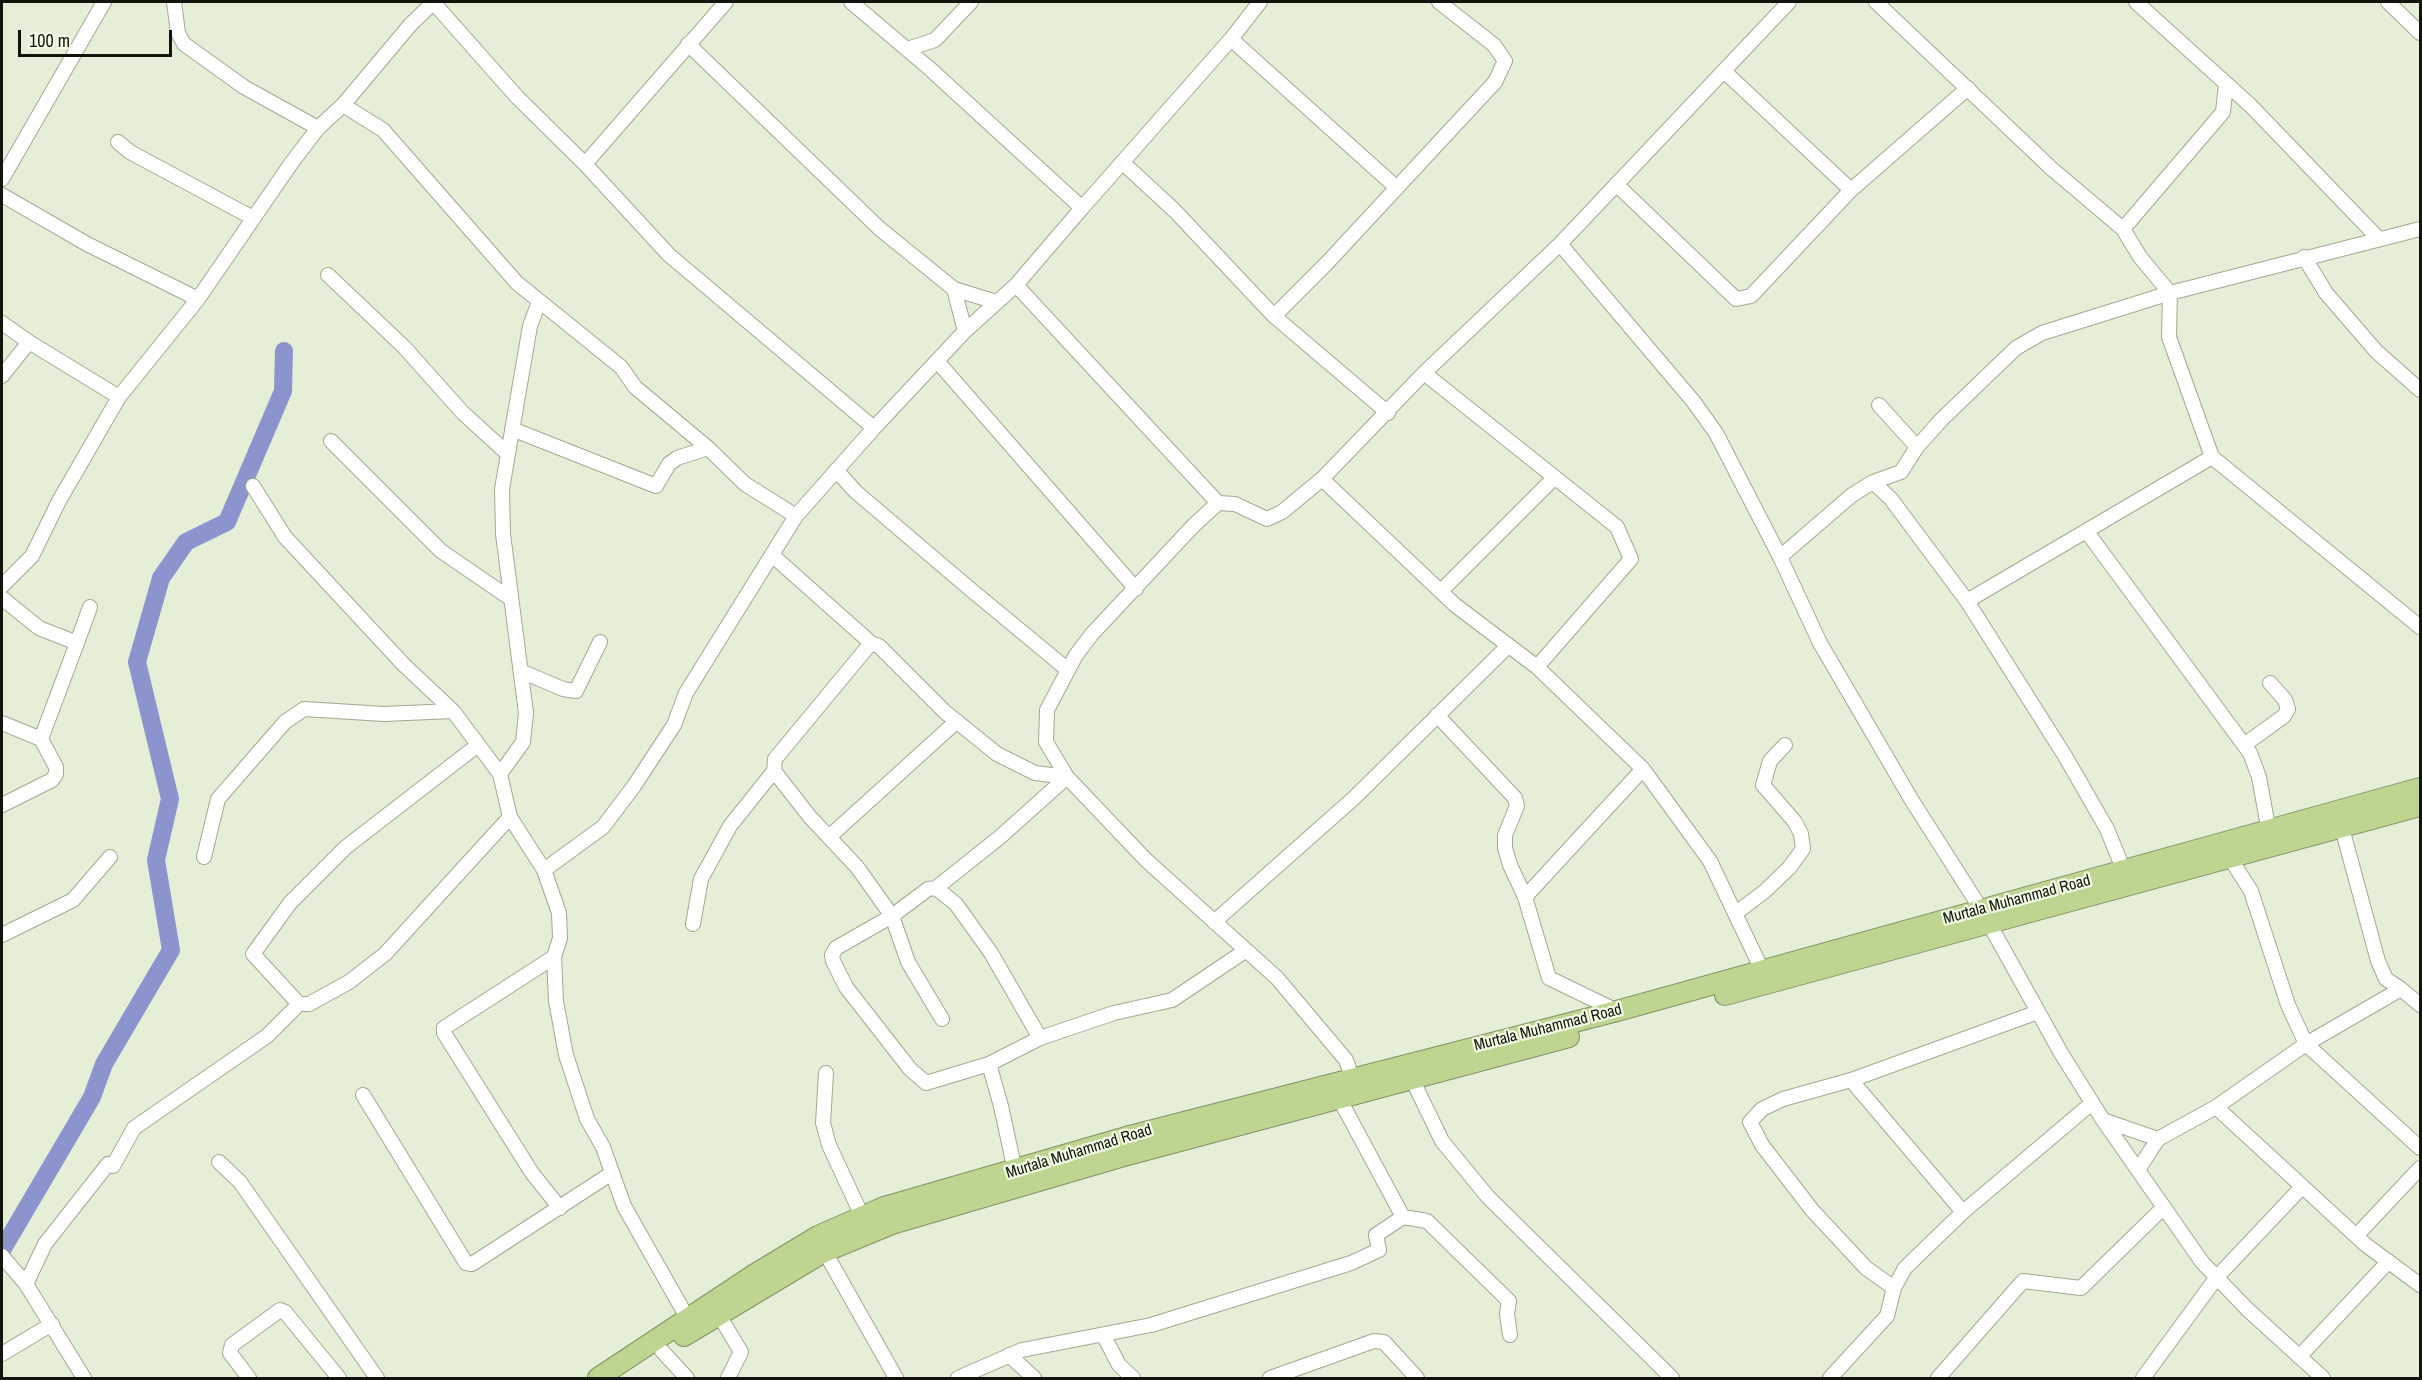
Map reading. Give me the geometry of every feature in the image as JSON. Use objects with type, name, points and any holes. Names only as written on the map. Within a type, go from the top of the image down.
[{"type":"highway","name":"Murtala Muhammad Road","points":[[1260,1111],[1339,1098],[1412,1079],[1985,916],[2124,871],[2421,788]]},
{"type":"highway","name":"Murtala Muhammad Road","points":[[695,1320],[719,1315],[862,1216],[884,1207],[1260,1111],[1352,1077],[1617,1011],[1719,990],[1762,970],[2230,858],[2421,806]]},
{"type":"highway","name":"Murtala Muhammad Road","points":[[695,1320],[821,1244],[892,1224],[1129,1146]]},
{"type":"highway","points":[[621,1378],[662,1351],[695,1320]]},
{"type":"highway","points":[[598,1378],[695,1320]]},
{"type":"street","points":[[2,179],[104,2]]},
{"type":"street","points":[[174,2],[177,27],[184,44],[244,87],[318,128]]},
{"type":"street","points":[[2,586],[32,556],[59,501],[119,397],[198,300],[253,218],[318,128],[343,105],[411,24],[434,2],[517,97],[585,164],[669,255],[874,428]]},
{"type":"street","points":[[585,164],[726,2]]},
{"type":"street","points":[[851,2],[929,68],[1082,208]]},
{"type":"street","points":[[907,49],[934,40],[971,2]]},
{"type":"street","points":[[544,870],[603,827],[634,786],[674,725],[686,693],[796,516],[965,331],[1016,285],[1231,39],[1260,2]]},
{"type":"street","points":[[1274,316],[1496,82],[1505,61],[1494,45],[1439,2]]},
{"type":"street","points":[[1016,285],[1218,503],[1235,504],[1267,519],[1282,512],[1322,479],[1424,373],[1560,244],[1789,2]]},
{"type":"street","points":[[1876,2],[2052,169],[2122,229],[2140,257],[2170,293],[2169,337],[2212,457],[2421,627]]},
{"type":"street","points":[[2136,2],[2251,106],[2379,239]]},
{"type":"street","points":[[2388,2],[2417,23]]},
{"type":"street","points":[[1231,39],[1397,188]]},
{"type":"street","points":[[929,68],[934,40]]},
{"type":"street","points":[[688,44],[880,229],[954,289],[996,302]]},
{"type":"street","points":[[1725,72],[1851,190]]},
{"type":"street","points":[[2122,229],[2223,112],[2226,84]]},
{"type":"street","points":[[1616,184],[1736,299],[1752,296],[1851,190],[1968,88]]},
{"type":"street","points":[[343,105],[383,130],[517,283],[621,367],[635,387],[708,448],[745,484],[796,516]]},
{"type":"street","points":[[2223,112],[2251,106]]},
{"type":"street","points":[[118,142],[130,152],[253,218]]},
{"type":"street","points":[[1122,162],[1174,210],[1274,316],[1388,413]]},
{"type":"street","points":[[2,195],[87,244],[198,300]]},
{"type":"street","points":[[1891,499],[1901,472],[1917,447],[2016,348],[2042,333],[2170,293],[2421,229]]},
{"type":"street","points":[[1560,244],[1694,401],[1716,433],[1780,556],[1820,643],[1911,799],[1985,916],[2038,1012],[2103,1120],[2202,1262],[2323,1378]]},
{"type":"street","points":[[2304,257],[2326,293],[2376,351],[2421,390]]},
{"type":"street","points":[[328,275],[404,347],[463,413],[507,453]]},
{"type":"street","points":[[954,289],[965,331]]},
{"type":"street","points":[[500,774],[523,742],[526,713],[523,672],[503,534],[502,489],[530,326],[539,302]]},
{"type":"street","points":[[2,323],[28,342],[119,397]]},
{"type":"street","points":[[2,376],[28,342]]},
{"type":"street","points":[[937,361],[1136,589]]},
{"type":"street","points":[[1424,373],[1617,527],[1631,559],[1537,668]]},
{"type":"street","points":[[1879,405],[1917,447]]},
{"type":"street","points":[[512,429],[656,486],[669,464],[677,458],[708,448]]},
{"type":"street","points":[[330,441],[441,551],[511,600]]},
{"type":"street","points":[[1966,601],[2212,457]]},
{"type":"street","points":[[836,470],[856,492],[1068,670]]},
{"type":"street","points":[[1780,556],[1852,495],[1873,482],[1901,472]]},
{"type":"street","points":[[1441,591],[1554,478]]},
{"type":"street","points":[[1322,479],[1441,591],[1537,668],[1643,769],[1710,861],[1762,970]]},
{"type":"street","points":[[1873,482],[1891,499],[1966,601],[2077,777],[2107,829],[2124,871]]},
{"type":"street","points":[[253,486],[285,537],[404,665],[453,711],[500,774],[510,817],[544,870],[559,913],[560,938],[554,957],[556,1000],[566,1055],[586,1119],[603,1147],[624,1206],[695,1320]]},
{"type":"street","points":[[1218,503],[1194,525],[1092,634],[1068,670],[1047,710],[1046,742],[1067,777],[1146,860],[1276,978],[1346,1060],[1352,1077]]},
{"type":"street","points":[[2087,532],[2244,745],[2259,777],[2269,832]]},
{"type":"street","points":[[772,555],[871,643],[879,646],[957,721],[1007,759],[1035,773],[1067,777]]},
{"type":"street","points":[[2,598],[39,628],[77,643]]},
{"type":"street","points":[[41,739],[90,607]]},
{"type":"street","points":[[523,672],[563,689],[576,691],[600,642]]},
{"type":"street","points":[[693,924],[700,879],[730,826],[774,771],[775,759],[871,643]]},
{"type":"street","points":[[1214,922],[1354,798],[1508,646]]},
{"type":"street","points":[[2244,745],[2284,716],[2288,709],[2285,700],[2270,683]]},
{"type":"street","points":[[204,857],[218,799],[285,722],[304,709],[384,714],[453,711]]},
{"type":"street","points":[[1437,715],[1515,798],[1517,806],[1505,835],[1505,848],[1525,897],[1549,978],[1617,1011]]},
{"type":"street","points":[[829,837],[957,721]]},
{"type":"street","points":[[2,723],[41,739],[57,767],[52,780],[2,806]]},
{"type":"street","points":[[299,1004],[253,954],[290,903],[345,847],[478,745]]},
{"type":"street","points":[[1736,913],[1765,891],[1789,868],[1803,849],[1801,834],[1795,822],[1763,785],[1770,761],[1785,746]]},
{"type":"street","points":[[1525,897],[1643,769]]},
{"type":"street","points":[[774,771],[857,867],[892,916],[908,962],[942,1019]]},
{"type":"street","points":[[1067,777],[1014,826],[936,888],[928,889],[892,916],[836,948],[832,955],[833,962],[846,987],[900,1058],[926,1083],[989,1064],[1041,1038],[1114,1013],[1172,1000],[1245,951]]},
{"type":"street","points":[[22,1279],[45,1244],[108,1164],[113,1166],[134,1128],[267,1035],[299,1004],[309,1004],[349,982],[385,954],[510,817]]},
{"type":"street","points":[[2342,828],[2378,961],[2386,979],[2421,1005]]},
{"type":"street","points":[[2,935],[73,900],[111,857]]},
{"type":"street","points":[[2230,858],[2251,891],[2265,928],[2288,1005],[2306,1044],[2421,1148]]},
{"type":"street","points":[[936,888],[956,904],[991,953],[1041,1038]]},
{"type":"street","points":[[554,957],[444,1028],[444,1033],[532,1173],[560,1208]]},
{"type":"street","points":[[2138,1170],[2158,1139],[2216,1107],[2306,1044],[2401,989]]},
{"type":"street","points":[[1894,1288],[1866,1268],[1812,1210],[1762,1145],[1750,1122],[1761,1109],[1783,1099],[1851,1080],[2038,1012]]},
{"type":"street","points":[[989,1064],[1001,1106],[1015,1172]]},
{"type":"street","points":[[826,1073],[823,1123],[829,1145],[862,1216]]},
{"type":"street","points":[[1412,1079],[1442,1141],[1488,1197],[1672,1378]]},
{"type":"street","points":[[1851,1080],[1963,1212]]},
{"type":"street","points":[[363,1095],[466,1263],[472,1264],[612,1173]]},
{"type":"street","points":[[1339,1098],[1403,1217]]},
{"type":"street","points":[[1830,1378],[1887,1316],[1894,1288],[1905,1268],[1963,1212],[2092,1103]]},
{"type":"street","points":[[2216,1107],[2356,1236],[2421,1285]]},
{"type":"street","points":[[2103,1120],[2158,1139]]},
{"type":"street","points":[[219,1162],[240,1182],[377,1378]]},
{"type":"street","points":[[2356,1236],[2421,1168]]},
{"type":"street","points":[[2143,1378],[2217,1277],[2302,1187]]},
{"type":"street","points":[[1938,1378],[2023,1281],[2081,1288],[2163,1207]]},
{"type":"street","points":[[958,1378],[1022,1350],[1104,1336],[1151,1325],[1351,1263],[1379,1250],[1376,1235],[1403,1217],[1427,1221],[1509,1301],[1507,1314],[1510,1335]]},
{"type":"street","points":[[821,1244],[897,1378]]},
{"type":"street","points":[[2,1256],[22,1279],[84,1378]]},
{"type":"street","points":[[2299,1357],[2388,1262]]},
{"type":"street","points":[[249,1378],[230,1353],[232,1345],[280,1310],[285,1312],[339,1378]]},
{"type":"street","points":[[719,1315],[741,1352],[728,1378]]},
{"type":"street","points":[[2,1354],[52,1324]]},
{"type":"street","points":[[1104,1336],[1119,1365],[1133,1378]]},
{"type":"street","points":[[1270,1378],[1374,1341],[1384,1342],[1417,1378]]},
{"type":"street","points":[[662,1351],[687,1378]]},
{"type":"street","points":[[1009,1355],[1034,1378]]},
{"type":"waterway","points":[[2,1250],[92,1097],[104,1064],[171,950],[156,860],[170,799],[137,662],[161,578],[186,542],[227,522],[283,391],[284,351]]}]
